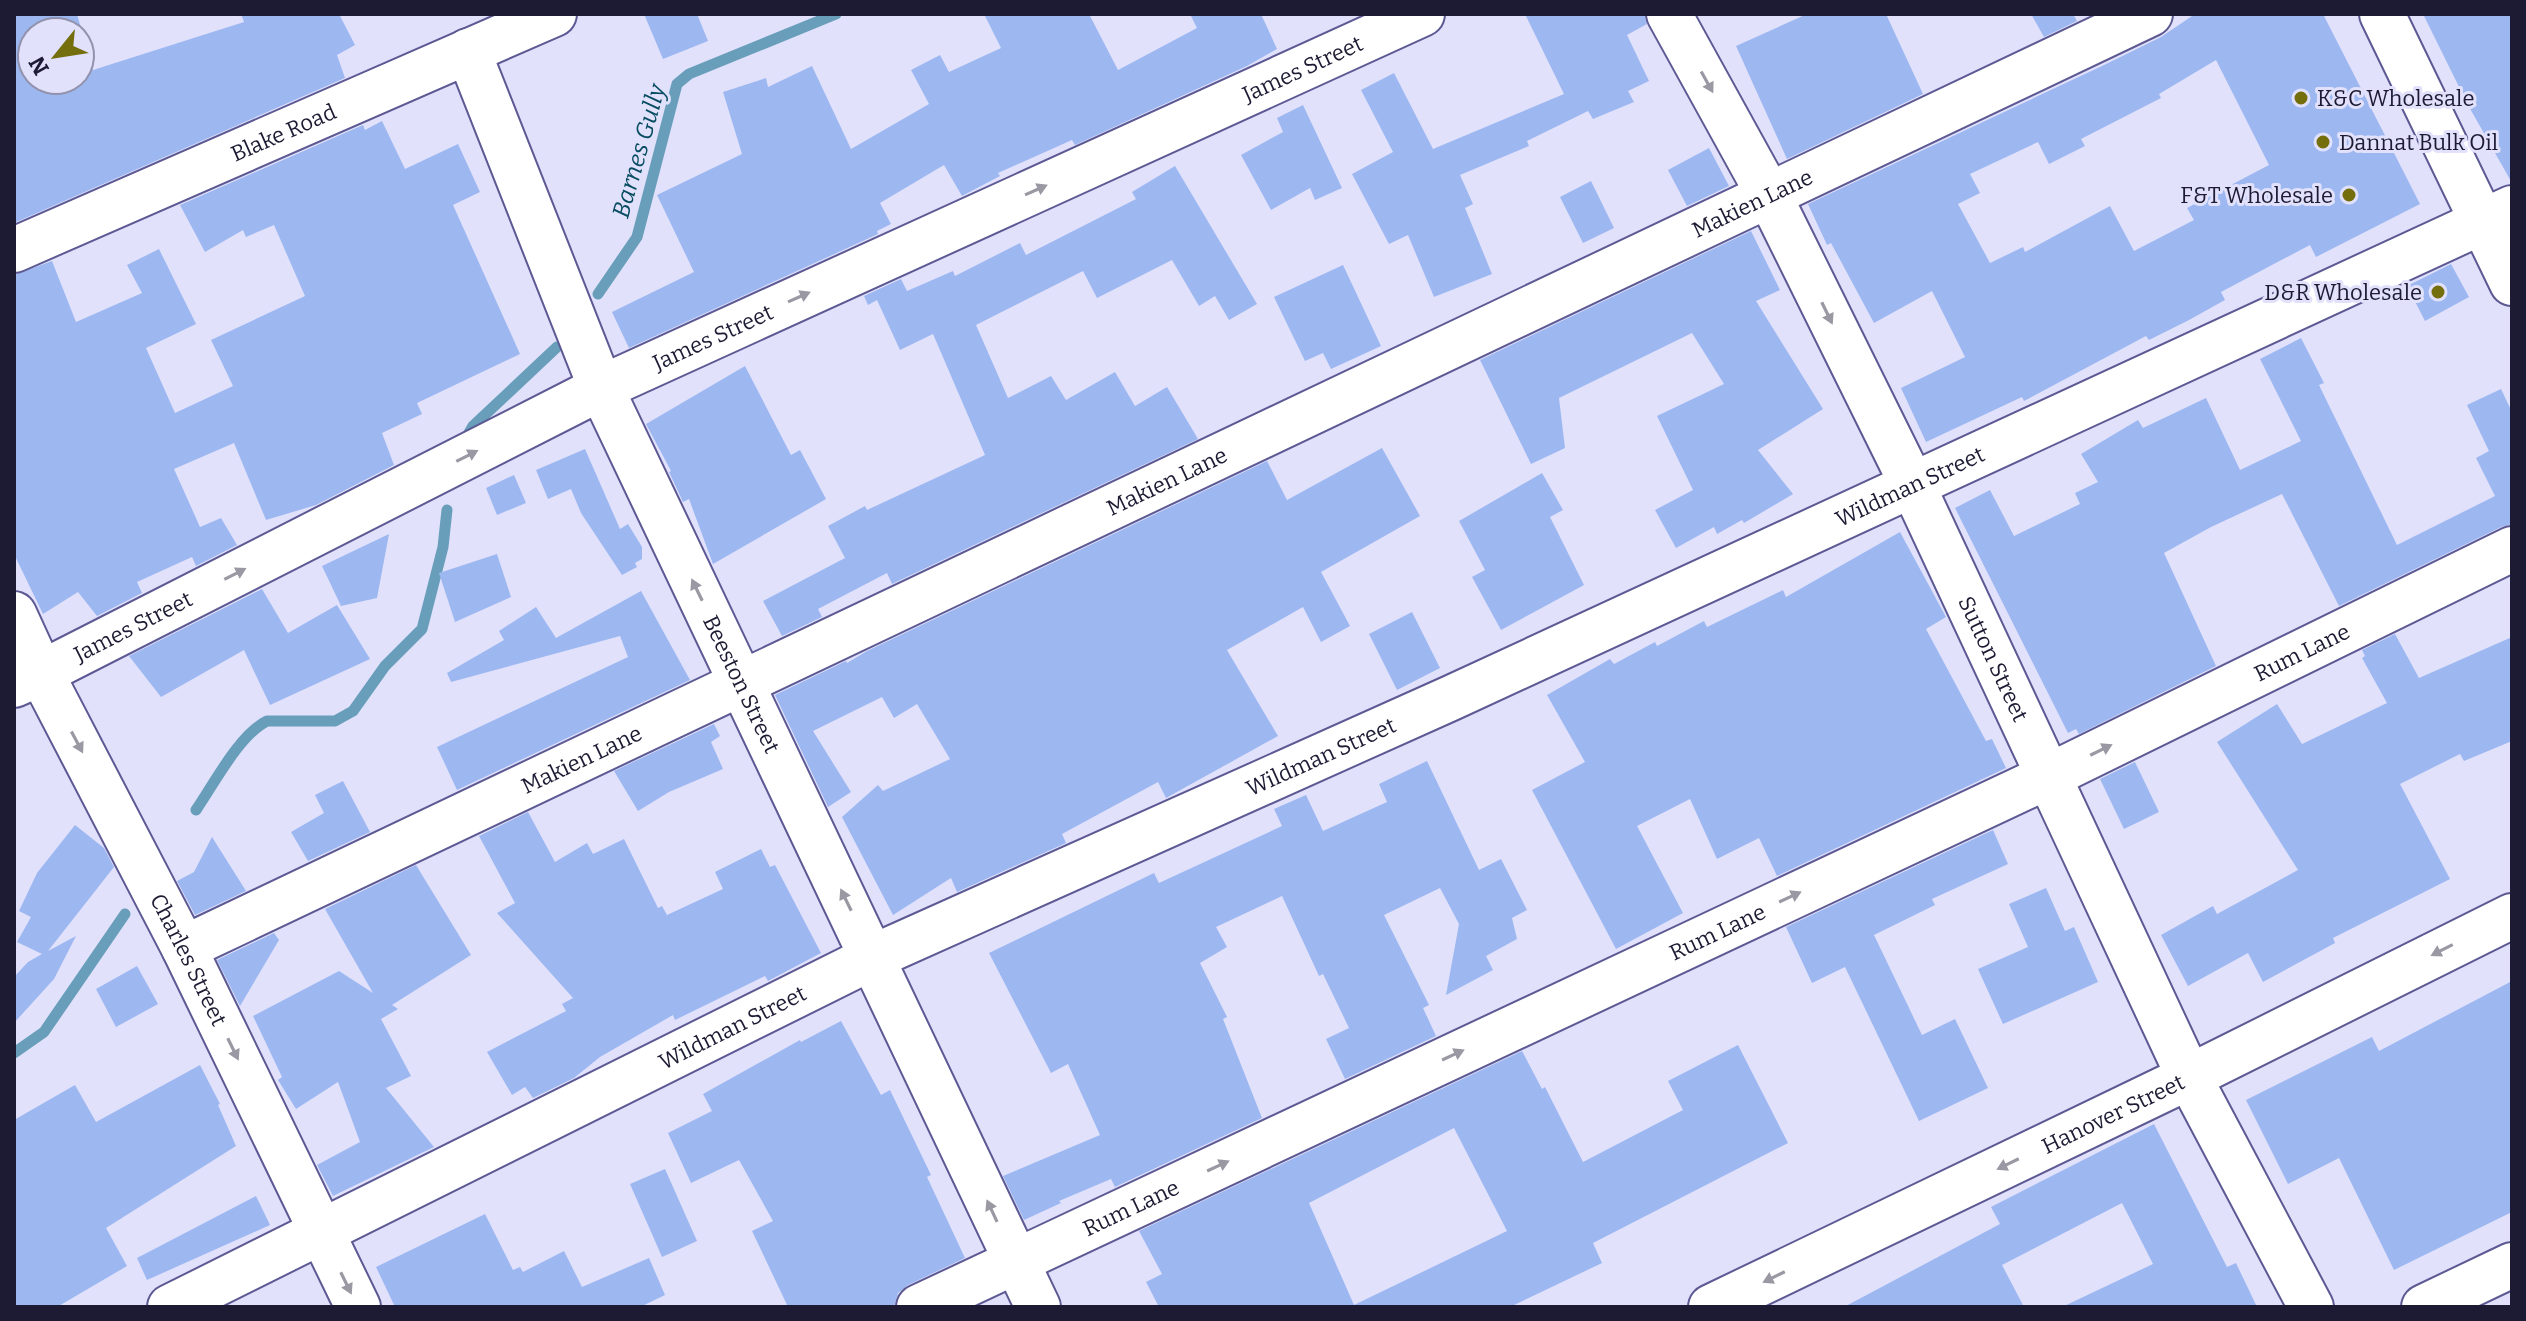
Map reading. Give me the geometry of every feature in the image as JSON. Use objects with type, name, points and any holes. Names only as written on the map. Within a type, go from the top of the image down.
[{"type":"street","name":"Blake Road","points":[[14,250],[554,14]]},
{"type":"street","name":"James Street","points":[[28,679],[601,388],[1422,14]]},
{"type":"street","name":"Sutton Street","points":[[1669,14],[1770,197],[1912,484],[2189,1077],[2311,1307]]},
{"type":"street","name":"Makien Lane","points":[[184,948],[2150,14]]},
{"type":"street","points":[[2382,14],[2496,215],[2512,283]]},
{"type":"street","name":"Beeston Street","points":[[468,51],[601,388],[1038,1307]]},
{"type":"street","name":"Wildman Street","points":[[170,1307],[873,957],[1451,698],[2496,215]]},
{"type":"street","name":"Rum Lane","points":[[919,1307],[2049,776],[2512,549]]},
{"type":"street","name":"Charles Street","points":[[14,614],[28,679],[184,948],[358,1307]]},
{"type":"street","name":"Hanover Street","points":[[1711,1307],[2189,1077],[2512,916]]},
{"type":"street","points":[[2424,1307],[2512,1265]]},
{"type":"building","points":[[14,14],[78,16],[16,16],[16,96],[96,96],[96,69],[244,22],[241,14],[339,14],[355,45],[337,55],[345,78],[14,223]]},
{"type":"building","points":[[644,14],[697,14],[708,41],[663,59]]},
{"type":"building","points":[[984,14],[1089,14],[1118,70],[1197,28],[1190,14],[1261,14],[1277,49],[1247,66],[1075,145],[1072,140],[998,173],[1000,176],[962,196],[944,165],[880,203],[891,224],[877,231],[878,234],[629,348],[612,312],[694,272],[657,195],[742,154],[723,92],[766,78],[768,87],[812,66],[851,149],[929,104],[911,70],[940,55],[949,72],[1001,48]]},
{"type":"building","points":[[1525,14],[1644,14],[1647,24],[1627,35],[1649,81],[1628,91],[1634,102],[1593,119],[1588,111],[1527,141],[1529,146],[1460,175],[1473,204],[1465,208],[1492,274],[1434,297],[1408,235],[1389,244],[1352,174],[1393,152],[1361,90],[1394,73],[1433,149],[1564,94]]},
{"type":"building","points":[[1807,14],[1886,14],[1923,94],[1787,159],[1736,46]]},
{"type":"building","points":[[2031,14],[2073,14],[2077,21],[2044,37]]},
{"type":"building","points":[[2195,14],[2323,14],[2420,204],[2316,257],[2310,245],[2221,292],[2225,300],[2189,320],[2149,340],[2146,336],[2024,401],[2022,397],[1926,442],[1901,388],[1965,357],[1932,291],[1874,323],[1831,243],[1827,245],[1808,204],[2161,37]],"holes":[[[2216,60],[2269,165],[2187,208],[2194,220],[2134,251],[2110,206],[2025,252],[2023,247],[1990,263],[1958,204],[1980,193],[1970,174],[2038,142],[2049,164],[2085,146],[2081,139],[2161,98],[2159,94]]]},
{"type":"building","points":[[2423,14],[2512,14],[2512,183],[2468,105]]},
{"type":"building","points":[[1303,105],[1342,188],[1315,200],[1310,188],[1271,210],[1241,155],[1283,132],[1277,118]]},
{"type":"building","points":[[382,121],[405,169],[458,144],[480,192],[453,205],[520,354],[417,403],[422,414],[382,433],[394,465],[316,505],[266,520],[234,443],[174,469],[200,527],[221,518],[237,545],[196,566],[192,557],[137,582],[142,593],[97,616],[78,592],[43,614],[14,554],[14,275],[52,261],[76,322],[142,293],[127,265],[159,249],[196,324],[146,348],[175,413],[233,386],[211,340],[305,296],[274,225],[246,237],[243,230],[205,252],[180,205],[363,125],[365,130]]},
{"type":"building","points":[[1709,148],[1729,186],[1687,206],[1668,170]]},
{"type":"building","points":[[1175,166],[1257,304],[1229,320],[1215,296],[1199,306],[1172,260],[1097,298],[1083,271],[976,325],[1008,398],[1051,376],[1066,400],[1115,372],[1135,406],[1167,387],[1198,439],[892,584],[887,573],[818,609],[822,617],[782,636],[763,601],[845,558],[828,526],[865,506],[867,510],[985,455],[933,334],[900,350],[877,300],[868,305],[864,296],[901,279],[907,291],[953,271],[955,276],[1020,243],[1026,255],[1136,199],[1132,192]]},
{"type":"building","points":[[1591,181],[1614,228],[1583,243],[1560,197]]},
{"type":"building","points":[[1751,231],[1780,290],[1756,301],[1823,409],[1758,450],[1793,494],[1744,523],[1742,520],[1717,534],[1714,527],[1676,548],[1655,510],[1693,490],[1657,416],[1724,384],[1692,333],[1559,398],[1565,448],[1531,464],[1480,360]]},
{"type":"building","name":"D&R Wholesale","points":[[2451,264],[2469,297],[2425,321],[2407,286]]},
{"type":"building","points":[[1343,265],[1381,346],[1331,369],[1323,353],[1305,361],[1274,297]]},
{"type":"building","points":[[2301,338],[2324,383],[2319,385],[2397,545],[2495,496],[2476,458],[2489,451],[2467,405],[2501,389],[2512,412],[2512,524],[2339,606],[2282,494],[2211,527],[2164,553],[2216,666],[2079,734],[2076,729],[2068,733],[1955,508],[1990,490],[2014,536],[2080,504],[2075,493],[2098,482],[2081,454],[2138,420],[2143,428],[2206,398],[2240,470],[2301,441],[2260,359]]},
{"type":"building","points":[[745,366],[791,455],[800,450],[826,499],[713,564],[689,499],[683,502],[671,471],[646,424]]},
{"type":"building","points":[[1382,448],[1420,516],[1321,572],[1350,626],[1321,642],[1303,607],[1227,650],[1278,736],[1166,798],[1158,782],[1062,834],[1066,843],[957,892],[951,878],[893,915],[842,817],[878,785],[883,791],[950,759],[917,704],[894,718],[882,697],[813,731],[851,792],[828,807],[775,695],[1267,461],[1287,500]]},
{"type":"building","points":[[585,449],[620,529],[628,524],[642,547],[642,559],[635,563],[637,567],[622,575],[581,513],[571,489],[548,499],[536,470]]},
{"type":"building","points":[[1542,473],[1563,510],[1550,517],[1584,585],[1501,630],[1472,577],[1485,570],[1459,521]]},
{"type":"building","points":[[514,475],[526,503],[497,515],[486,488]]},
{"type":"building","points":[[1900,532],[1946,617],[1926,629],[1986,741],[1992,739],[2006,768],[1777,876],[1759,838],[1717,859],[1690,799],[1637,826],[1683,913],[1616,949],[1532,790],[1585,762],[1547,695],[1610,659],[1614,664],[1704,621],[1707,627],[1783,590],[1786,597]]},
{"type":"building","points":[[389,534],[377,598],[341,606],[322,566]]},
{"type":"building","points":[[497,554],[511,597],[455,622],[439,573]]},
{"type":"building","points":[[262,589],[288,633],[337,605],[370,659],[270,705],[244,650],[161,697],[129,656]]},
{"type":"building","points":[[641,591],[690,680],[457,790],[437,747],[628,657],[620,636],[451,682],[447,673],[504,640],[499,631],[536,607],[556,638]]},
{"type":"building","points":[[1412,612],[1440,668],[1397,690],[1369,634]]},
{"type":"building","points":[[2395,634],[2419,678],[2512,637],[2512,741],[2464,761],[2460,754],[2400,784],[2450,879],[2333,938],[2335,943],[2263,982],[2248,953],[2188,986],[2161,935],[2213,906],[2217,914],[2298,870],[2217,742],[2277,704],[2302,744],[2387,703],[2362,658],[2365,656],[2362,650]]},
{"type":"building","points":[[714,724],[720,736],[711,742],[723,769],[669,792],[638,811],[614,771]]},
{"type":"building","points":[[1427,761],[1479,870],[1501,859],[1527,910],[1512,918],[1517,939],[1486,956],[1493,970],[1446,995],[1459,924],[1440,888],[1384,915],[1429,1005],[1423,1008],[1436,1036],[1345,1079],[1326,1039],[1349,1028],[1323,974],[1319,976],[1282,896],[1216,927],[1227,947],[1200,963],[1227,1017],[1223,1019],[1262,1118],[1115,1187],[1111,1179],[1024,1220],[1003,1176],[1100,1135],[1068,1064],[1051,1073],[989,953],[1154,873],[1159,883],[1282,826],[1274,809],[1306,795],[1323,831],[1387,802],[1379,784]]},
{"type":"building","points":[[2135,762],[2159,812],[2124,829],[2100,779]]},
{"type":"building","points":[[343,781],[370,832],[308,861],[291,832],[324,813],[315,795]]},
{"type":"building","points":[[528,812],[555,862],[587,843],[593,854],[624,839],[658,908],[662,906],[667,915],[723,889],[715,872],[761,849],[770,867],[775,865],[821,953],[768,981],[765,976],[675,1020],[673,1015],[600,1057],[574,1078],[533,1098],[525,1087],[512,1095],[487,1052],[566,1011],[562,1004],[573,998],[497,913],[515,903],[479,836]]},
{"type":"building","points":[[75,825],[104,848],[114,867],[48,951],[76,936],[54,979],[14,1023],[14,977],[28,962],[42,954],[17,942],[31,917],[19,911],[37,873]]},
{"type":"building","points":[[1993,830],[2008,864],[1932,899],[1935,905],[1874,935],[1922,1035],[1955,1019],[1988,1088],[1919,1121],[1845,967],[1812,983],[1786,927]]},
{"type":"building","points":[[212,837],[246,891],[195,915],[177,881],[194,872]]},
{"type":"building","points":[[416,865],[471,955],[392,1005],[398,1009],[381,1019],[411,1076],[386,1088],[434,1147],[333,1196],[317,1165],[360,1142],[338,1082],[296,1109],[278,1080],[282,1077],[253,1016],[339,971],[373,993],[325,909]]},
{"type":"building","points":[[2046,888],[2065,931],[2074,927],[2098,982],[2003,1024],[1978,969],[2028,947],[2009,904]]},
{"type":"building","points":[[274,933],[279,940],[240,1006],[217,960]]},
{"type":"building","points":[[137,966],[158,1004],[116,1027],[96,989]]},
{"type":"building","points":[[2512,981],[2512,1212],[2394,1270],[2339,1158],[2288,1184],[2246,1100],[2372,1037],[2379,1051]]},
{"type":"building","points":[[841,1021],[881,1095],[890,1090],[931,1175],[927,1177],[965,1258],[908,1285],[898,1293],[894,1307],[788,1307],[752,1231],[773,1221],[739,1160],[691,1183],[668,1133],[712,1111],[703,1094]]},
{"type":"building","points":[[1738,1045],[1788,1143],[1593,1243],[1602,1263],[1510,1307],[1159,1307],[1146,1282],[1162,1274],[1139,1231],[1522,1051],[1542,1089],[1545,1087],[1583,1162],[1683,1110],[1668,1081]],"holes":[[[1454,1128],[1507,1231],[1354,1305],[1309,1203]]]},
{"type":"building","points":[[200,1065],[220,1104],[236,1146],[106,1228],[127,1266],[57,1307],[14,1307],[14,1120],[75,1085],[96,1122]]},
{"type":"building","points":[[2154,1124],[2227,1267],[2236,1263],[2257,1307],[2062,1307],[2153,1264],[2122,1203],[2002,1265],[2024,1307],[1844,1307],[2000,1224],[1991,1207]]},
{"type":"building","points":[[665,1169],[697,1241],[662,1257],[630,1184]]},
{"type":"building","points":[[256,1196],[270,1225],[147,1280],[137,1258]]},
{"type":"building","points":[[485,1214],[513,1270],[520,1267],[523,1272],[564,1251],[582,1287],[649,1258],[665,1295],[640,1307],[395,1307],[376,1267]]},
{"type":"waterway","name":"Barnes Gully","points":[[598,294],[637,237],[677,84],[689,74],[836,14]]},
{"type":"waterway","name":"Barnes Gully","points":[[463,443],[473,426],[557,347]]},
{"type":"waterway","points":[[196,810],[237,748],[257,728],[267,721],[335,721],[353,711],[385,666],[422,629],[443,547],[447,510]]},
{"type":"waterway","points":[[14,1053],[44,1032],[125,914]]},
{"type":"place","name":"K&C Wholesale","points":[[2301,98]]},
{"type":"place","name":"Dannat Bulk Oil","points":[[2323,142]]},
{"type":"place","name":"F&T Wholesale","points":[[2349,195]]},
{"type":"place","name":"D&R Wholesale","points":[[2438,292]]}]
